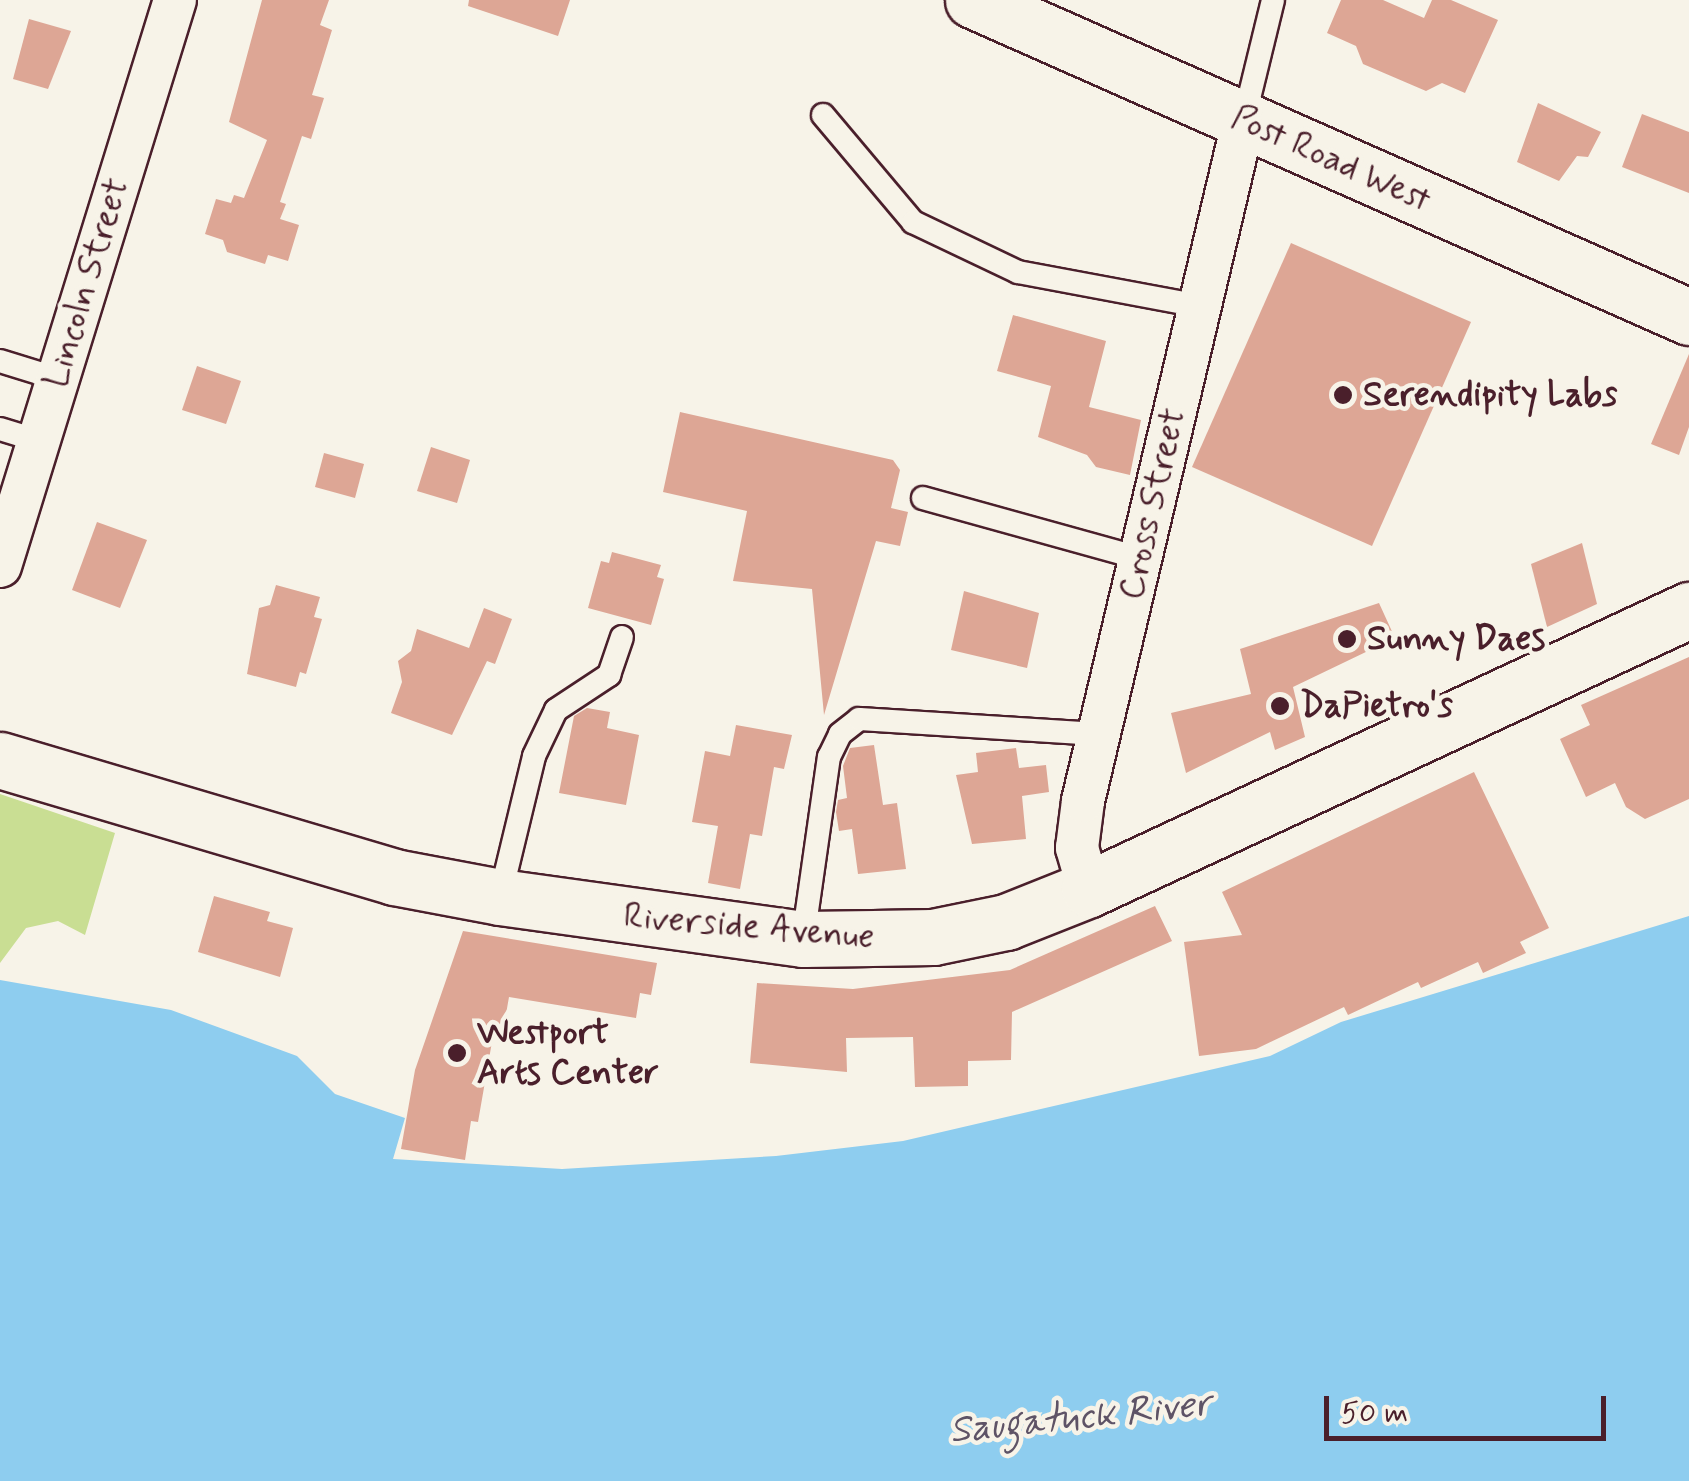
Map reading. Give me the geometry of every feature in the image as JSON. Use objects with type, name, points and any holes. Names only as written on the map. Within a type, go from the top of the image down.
[{"type":"main road","name":"Post Road West","points":[[974,0],[1026,12],[1244,119],[1689,317]]},
{"type":"main road","name":"Riverside Avenue","points":[[0,760],[394,877],[500,897],[803,939],[863,942],[965,932],[1089,889],[1689,610]]},
{"type":"street","name":"Lincoln Street","points":[[0,566],[19,435],[58,379],[175,0]]},
{"type":"street","name":"Cross Street","points":[[1089,889],[1077,848],[1099,734],[1244,119]]},
{"type":"lane","points":[[1244,119],[1273,0]]},
{"type":"lane","points":[[823,115],[913,222],[1018,272],[1198,306]]},
{"type":"lane","points":[[0,360],[58,379]]},
{"type":"lane","points":[[923,498],[1140,558]]},
{"type":"lane","points":[[500,897],[534,756],[556,710],[608,676],[622,637]]},
{"type":"lane","points":[[803,939],[829,757],[840,734],[860,719],[1099,734]]},
{"type":"green space","points":[[0,794],[115,833],[85,935],[58,921],[26,928],[0,963]]},
{"type":"water","name":"Saugatuck River","points":[[1689,916],[1689,1481],[0,1481],[0,980],[171,1010],[297,1056],[335,1094],[405,1118],[393,1159],[562,1169],[776,1156],[903,1141],[1270,1056],[1341,1022]]},
{"type":"building","points":[[262,0],[329,0],[320,25],[332,30],[312,95],[324,98],[311,139],[302,136],[280,202],[286,204],[280,219],[299,225],[288,261],[268,255],[265,264],[227,252],[223,240],[205,234],[216,199],[231,203],[234,195],[244,198],[267,140],[229,122]]},
{"type":"building","points":[[469,0],[570,0],[558,36],[468,6]]},
{"type":"building","points":[[1341,0],[1383,0],[1424,18],[1432,0],[1451,0],[1498,20],[1465,93],[1442,83],[1426,91],[1363,64],[1356,46],[1327,33]]},
{"type":"building","points":[[29,19],[71,31],[48,89],[13,79]]},
{"type":"building","points":[[1538,103],[1601,132],[1588,157],[1577,156],[1559,181],[1517,162]]},
{"type":"building","points":[[1642,114],[1689,132],[1689,193],[1622,167]]},
{"type":"building","points":[[1291,243],[1471,322],[1372,546],[1192,467]]},
{"type":"building","points":[[1013,315],[1106,341],[1089,407],[1141,420],[1130,475],[1096,467],[1087,455],[1038,437],[1051,386],[997,371]]},
{"type":"building","points":[[1689,354],[1689,427],[1679,455],[1651,444]]},
{"type":"building","points":[[197,366],[241,381],[226,424],[182,410]]},
{"type":"building","points":[[680,412],[893,460],[900,470],[891,508],[908,512],[900,546],[876,541],[824,715],[812,589],[733,581],[747,511],[663,492]]},
{"type":"building","points":[[431,447],[470,460],[457,503],[417,491]]},
{"type":"building","points":[[324,453],[364,464],[355,498],[315,487]]},
{"type":"building","points":[[97,522],[147,540],[120,608],[72,590]]},
{"type":"building","points":[[1582,543],[1597,604],[1547,627],[1531,564]]},
{"type":"building","points":[[612,552],[661,565],[657,577],[664,579],[651,625],[588,608],[601,561],[609,563]]},
{"type":"building","points":[[276,585],[320,597],[314,617],[322,619],[306,674],[300,672],[296,687],[247,674],[259,608],[270,605]]},
{"type":"building","points":[[964,591],[1039,613],[1027,668],[951,650]]},
{"type":"building","points":[[1379,603],[1395,638],[1293,687],[1305,737],[1275,750],[1270,732],[1186,773],[1171,713],[1251,694],[1240,649]]},
{"type":"building","points":[[484,608],[512,619],[495,664],[487,661],[452,735],[391,713],[402,682],[398,661],[411,651],[417,629],[469,648]]},
{"type":"building","points":[[1689,657],[1689,799],[1645,819],[1626,807],[1615,783],[1586,797],[1560,739],[1590,725],[1581,705]]},
{"type":"building","points":[[587,708],[610,712],[607,728],[639,735],[626,805],[559,793],[574,716]]},
{"type":"building","points":[[736,725],[792,735],[784,769],[774,767],[762,836],[750,834],[740,889],[708,883],[718,826],[692,822],[705,751],[730,756]]},
{"type":"building","points":[[874,745],[883,805],[897,803],[906,869],[858,874],[852,829],[839,831],[836,812],[838,800],[847,798],[843,766],[850,748]]},
{"type":"building","points":[[1016,748],[1019,768],[1046,765],[1049,792],[1022,796],[1026,839],[972,844],[956,775],[978,772],[976,753]]},
{"type":"building","points":[[1474,772],[1549,928],[1520,942],[1526,953],[1483,973],[1478,962],[1421,988],[1418,982],[1348,1015],[1344,1007],[1256,1049],[1199,1056],[1184,942],[1242,935],[1222,892]]},
{"type":"building","points":[[214,896],[270,912],[267,921],[293,928],[280,977],[198,952]]},
{"type":"building","points":[[1155,906],[1172,941],[1012,1012],[1011,1060],[968,1061],[968,1086],[915,1087],[913,1037],[846,1038],[847,1072],[750,1063],[757,983],[853,989],[1010,970]]},
{"type":"building","name":"Westport Arts Center","points":[[463,931],[657,963],[651,995],[640,993],[636,1018],[509,997],[502,1037],[493,1036],[478,1122],[471,1121],[465,1160],[401,1149],[415,1070]]},
{"type":"place","name":"Serendipity Labs","points":[[1343,395]]},
{"type":"place","name":"Sunny Daes","points":[[1347,639]]},
{"type":"place","name":"DaPietro's","points":[[1280,706]]},
{"type":"place","name":"Westport Arts Center","points":[[457,1053]]}]
